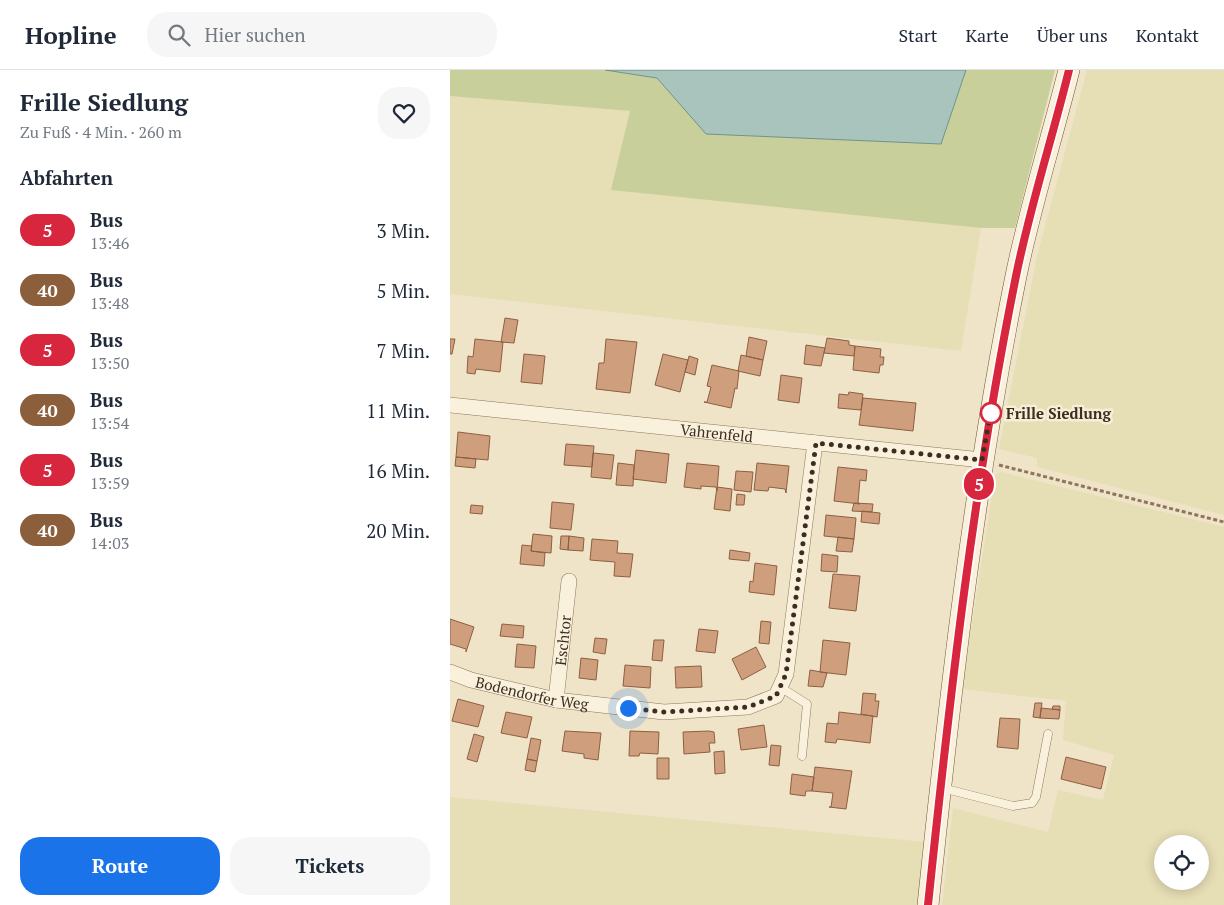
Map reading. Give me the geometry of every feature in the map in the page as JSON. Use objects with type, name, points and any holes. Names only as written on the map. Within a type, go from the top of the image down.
[{"type":"street","points":[[928,905],[950,697],[982,460],[1016,274],[1069,70]]},
{"type":"street","name":"Vahrenfeld","points":[[450,405],[982,460]]},
{"type":"street","points":[[780,687],[786,674],[816,443]]},
{"type":"street","name":"Eschtor","points":[[556,700],[569,582]]},
{"type":"street","name":"Bodendorfer Weg","points":[[450,672],[471,680],[556,700],[664,712],[748,707],[776,696],[780,687]]},
{"type":"lane","points":[[780,687],[808,704],[802,756]]},
{"type":"lane","points":[[940,788],[1013,806],[1032,803],[1036,796],[1048,734]]},
{"type":"path","points":[[982,460],[1224,522]]},
{"type":"shaded area","points":[[1087,70],[1224,70],[1224,515],[1037,467],[1037,458],[999,449],[1037,256]]},
{"type":"shaded area","points":[[450,96],[630,111],[612,190],[981,228],[961,351],[450,294]]},
{"type":"shaded area","points":[[1001,472],[1224,527],[1224,905],[942,905],[953,808],[1048,832],[1058,790],[1103,800],[1114,755],[1063,740],[1066,701],[962,689],[995,475]]},
{"type":"shaded area","points":[[450,797],[925,842],[918,905],[450,905]]},
{"type":"green space","points":[[450,70],[605,70],[657,78],[707,134],[941,144],[966,70],[1055,70],[1015,228],[981,228],[611,190],[630,111],[450,96]]},
{"type":"water","points":[[605,70],[966,70],[941,144],[706,134],[657,78]]},
{"type":"building","points":[[505,318],[518,320],[514,343],[501,342]]},
{"type":"building","points":[[749,337],[767,341],[763,360],[746,356]]},
{"type":"building","points":[[827,338],[849,341],[849,345],[855,346],[854,356],[824,353]]},
{"type":"building","points":[[450,339],[455,339],[452,354],[450,354]]},
{"type":"building","points":[[475,339],[503,342],[500,372],[476,369],[475,374],[467,373],[468,356],[473,357]]},
{"type":"building","points":[[606,339],[637,342],[630,393],[596,389],[599,363],[604,363]]},
{"type":"building","points":[[806,345],[825,348],[821,366],[804,364]]},
{"type":"building","points":[[855,346],[881,349],[880,357],[884,357],[879,373],[853,370]]},
{"type":"building","points":[[524,354],[545,356],[542,384],[521,382]]},
{"type":"building","points":[[663,354],[688,360],[680,392],[655,385]]},
{"type":"building","points":[[741,355],[763,360],[760,376],[738,371]]},
{"type":"building","points":[[689,356],[698,359],[695,375],[685,372]]},
{"type":"building","points":[[712,365],[739,371],[737,389],[735,388],[731,408],[704,402],[707,402],[711,387],[707,386]]},
{"type":"building","points":[[781,375],[802,378],[799,403],[778,400]]},
{"type":"building","points":[[849,392],[863,394],[861,410],[838,408],[839,394],[848,395]]},
{"type":"building","points":[[863,398],[916,403],[913,431],[859,425]]},
{"type":"building","points":[[458,432],[490,436],[488,460],[456,457]]},
{"type":"building","points":[[566,444],[594,446],[592,467],[564,465]]},
{"type":"building","points":[[636,450],[669,454],[666,483],[633,479]]},
{"type":"building","points":[[593,453],[614,455],[611,479],[591,477]]},
{"type":"building","points":[[456,457],[476,459],[475,468],[455,466]]},
{"type":"building","points":[[618,463],[634,465],[633,486],[616,485]]},
{"type":"building","points":[[687,463],[719,466],[717,491],[716,487],[701,486],[701,489],[684,487]]},
{"type":"building","points":[[757,463],[789,466],[786,493],[785,489],[769,487],[768,491],[754,490]]},
{"type":"building","points":[[838,467],[867,470],[866,481],[860,480],[858,502],[860,504],[834,501]]},
{"type":"building","points":[[736,471],[753,472],[751,492],[734,490]]},
{"type":"building","points":[[717,487],[732,489],[730,511],[714,509]]},
{"type":"building","points":[[737,494],[745,495],[744,505],[736,505]]},
{"type":"building","points":[[552,502],[574,504],[571,530],[550,528]]},
{"type":"building","points":[[854,503],[873,504],[872,512],[852,511]]},
{"type":"building","points":[[471,505],[483,506],[482,514],[470,513]]},
{"type":"building","points":[[862,511],[880,513],[879,524],[861,522]]},
{"type":"building","points":[[826,515],[856,518],[854,539],[824,536]]},
{"type":"building","points":[[533,534],[552,536],[551,553],[531,551]]},
{"type":"building","points":[[561,536],[569,536],[568,550],[560,549]]},
{"type":"building","points":[[569,536],[584,538],[583,551],[568,550]]},
{"type":"building","points":[[838,537],[854,539],[852,552],[836,551]]},
{"type":"building","points":[[592,539],[618,541],[617,553],[633,554],[630,577],[614,576],[615,562],[590,560]]},
{"type":"building","points":[[522,545],[532,546],[531,551],[545,553],[544,566],[520,564]]},
{"type":"building","points":[[730,550],[750,553],[749,561],[729,559]]},
{"type":"building","points":[[822,554],[838,556],[837,572],[821,571]]},
{"type":"building","points":[[755,563],[777,566],[774,595],[749,592],[750,581],[753,582]]},
{"type":"building","points":[[833,574],[860,576],[856,611],[829,608]]},
{"type":"building","points":[[450,619],[474,627],[466,652],[466,649],[450,644]]},
{"type":"building","points":[[761,621],[771,622],[769,644],[759,643]]},
{"type":"building","points":[[502,624],[524,626],[523,638],[500,636]]},
{"type":"building","points":[[699,629],[718,631],[715,653],[696,651]]},
{"type":"building","points":[[595,638],[607,639],[605,654],[593,652]]},
{"type":"building","points":[[654,640],[664,640],[662,661],[652,660]]},
{"type":"building","points":[[823,640],[850,643],[846,675],[820,672]]},
{"type":"building","points":[[517,644],[536,646],[534,668],[515,667]]},
{"type":"building","points":[[756,647],[766,667],[742,680],[732,659]]},
{"type":"building","points":[[581,658],[598,660],[596,680],[579,678]]},
{"type":"building","points":[[625,665],[651,667],[650,688],[623,686]]},
{"type":"building","points":[[701,666],[702,687],[676,688],[675,667]]},
{"type":"building","points":[[810,670],[827,673],[823,687],[808,686]]},
{"type":"building","points":[[863,693],[876,694],[875,701],[879,701],[877,717],[861,714]]},
{"type":"building","points":[[458,699],[484,706],[478,727],[452,721]]},
{"type":"building","points":[[1035,703],[1042,703],[1040,718],[1033,717]]},
{"type":"building","points":[[1053,706],[1060,706],[1060,710],[1052,709]]},
{"type":"building","points":[[1041,708],[1060,710],[1059,719],[1040,718]]},
{"type":"building","points":[[506,712],[532,717],[527,738],[501,733]]},
{"type":"building","points":[[839,712],[873,716],[870,743],[837,739],[836,743],[825,742],[827,723],[838,724]]},
{"type":"building","points":[[1000,718],[1020,719],[1018,749],[997,747]]},
{"type":"building","points":[[764,725],[767,747],[741,750],[738,729]]},
{"type":"building","points":[[565,731],[601,733],[598,760],[584,758],[584,754],[562,751]]},
{"type":"building","points":[[630,731],[659,732],[658,754],[640,753],[639,756],[629,756]]},
{"type":"building","points":[[683,732],[714,732],[715,743],[709,743],[710,752],[684,754]]},
{"type":"building","points":[[474,734],[484,737],[477,762],[467,759]]},
{"type":"building","points":[[531,738],[541,740],[537,761],[527,759]]},
{"type":"building","points":[[771,745],[781,746],[779,766],[769,765]]},
{"type":"building","points":[[724,751],[725,773],[715,774],[714,752]]},
{"type":"building","points":[[1066,757],[1106,767],[1101,789],[1061,779]]},
{"type":"building","points":[[657,758],[669,758],[669,779],[657,779]]},
{"type":"building","points":[[527,759],[537,761],[535,772],[525,770]]},
{"type":"building","points":[[815,767],[852,771],[846,809],[829,807],[831,807],[833,793],[812,791]]},
{"type":"building","points":[[792,774],[814,777],[812,791],[806,791],[805,796],[790,794]]},
{"type":"bus line","name":"5","points":[[928,905],[950,697],[982,460],[1016,274],[1069,70]]},
{"type":"place","name":"Frille Siedlung","points":[[991,413]]},
{"type":"route","points":[[628,708],[664,712],[748,707],[776,696],[786,674],[816,443],[982,460],[992,405],[991,413]]}]
